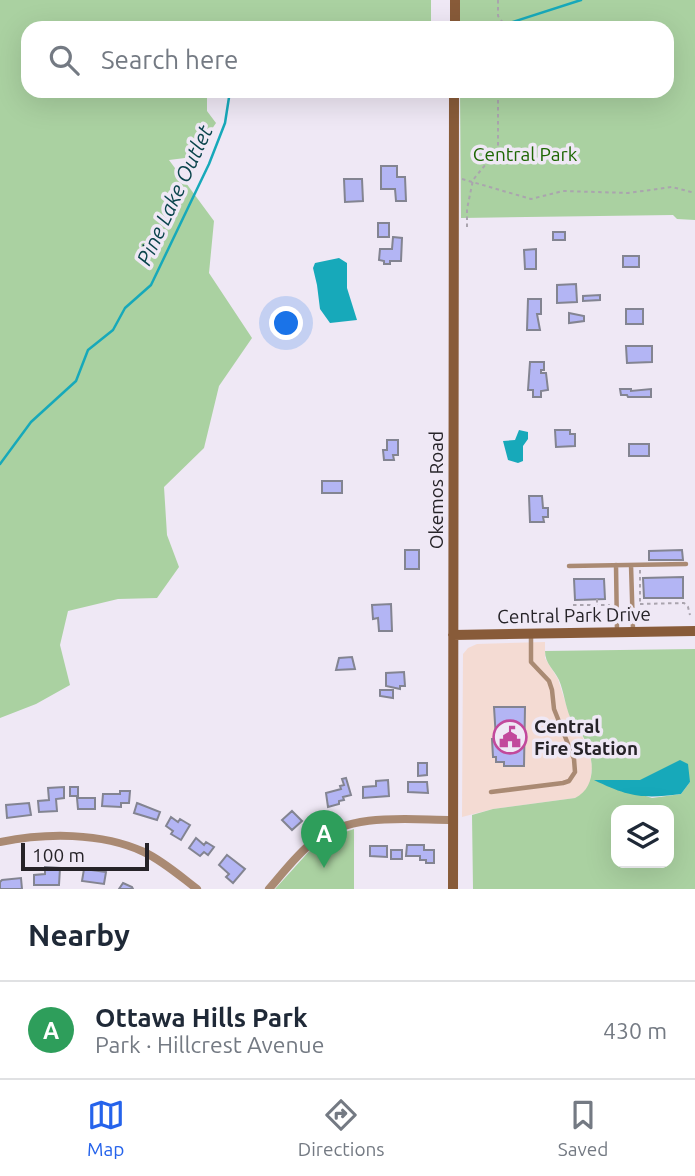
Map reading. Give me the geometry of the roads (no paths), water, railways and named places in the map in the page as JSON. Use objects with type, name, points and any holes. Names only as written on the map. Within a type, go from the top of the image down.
[{"type":"street","points":[[455,0],[455,21]]},
{"type":"street","name":"Okemos Road","points":[[453,889],[454,98]]},
{"type":"street","name":"Central Park Drive","points":[[453,635],[695,631]]},
{"type":"street","points":[[269,889],[312,843],[334,830],[377,820],[453,820]]},
{"type":"street","points":[[0,842],[65,837],[122,844],[157,859],[197,889]]},
{"type":"lane","points":[[569,566],[685,564]]},
{"type":"lane","points":[[616,565],[617,632]]},
{"type":"lane","points":[[632,565],[633,632]]},
{"type":"lane","points":[[491,792],[564,783],[572,778],[575,772],[574,759],[554,709],[549,681],[531,662],[531,633]]},
{"type":"water","points":[[339,258],[347,263],[347,288],[357,320],[330,323],[320,309],[313,268],[315,263]]},
{"type":"water","points":[[519,430],[528,432],[528,439],[523,446],[523,461],[518,463],[508,460],[503,441],[515,440]]},
{"type":"water","points":[[680,760],[688,764],[690,782],[681,794],[636,795],[594,780],[640,780]]},
{"type":"waterway","name":"Pine Lake Outlet","points":[[516,21],[581,0]]},
{"type":"waterway","name":"Pine Lake Outlet","points":[[0,464],[31,422],[76,381],[88,350],[113,330],[125,308],[151,285],[209,164],[225,123],[229,98]]},
{"type":"place","name":"Central Fire Station","points":[[510,737]]},
{"type":"place","name":"Ottawa Hills Park","points":[[324,868]]},
{"type":"park label","name":"Central Park","points":[[525,154]]}]
